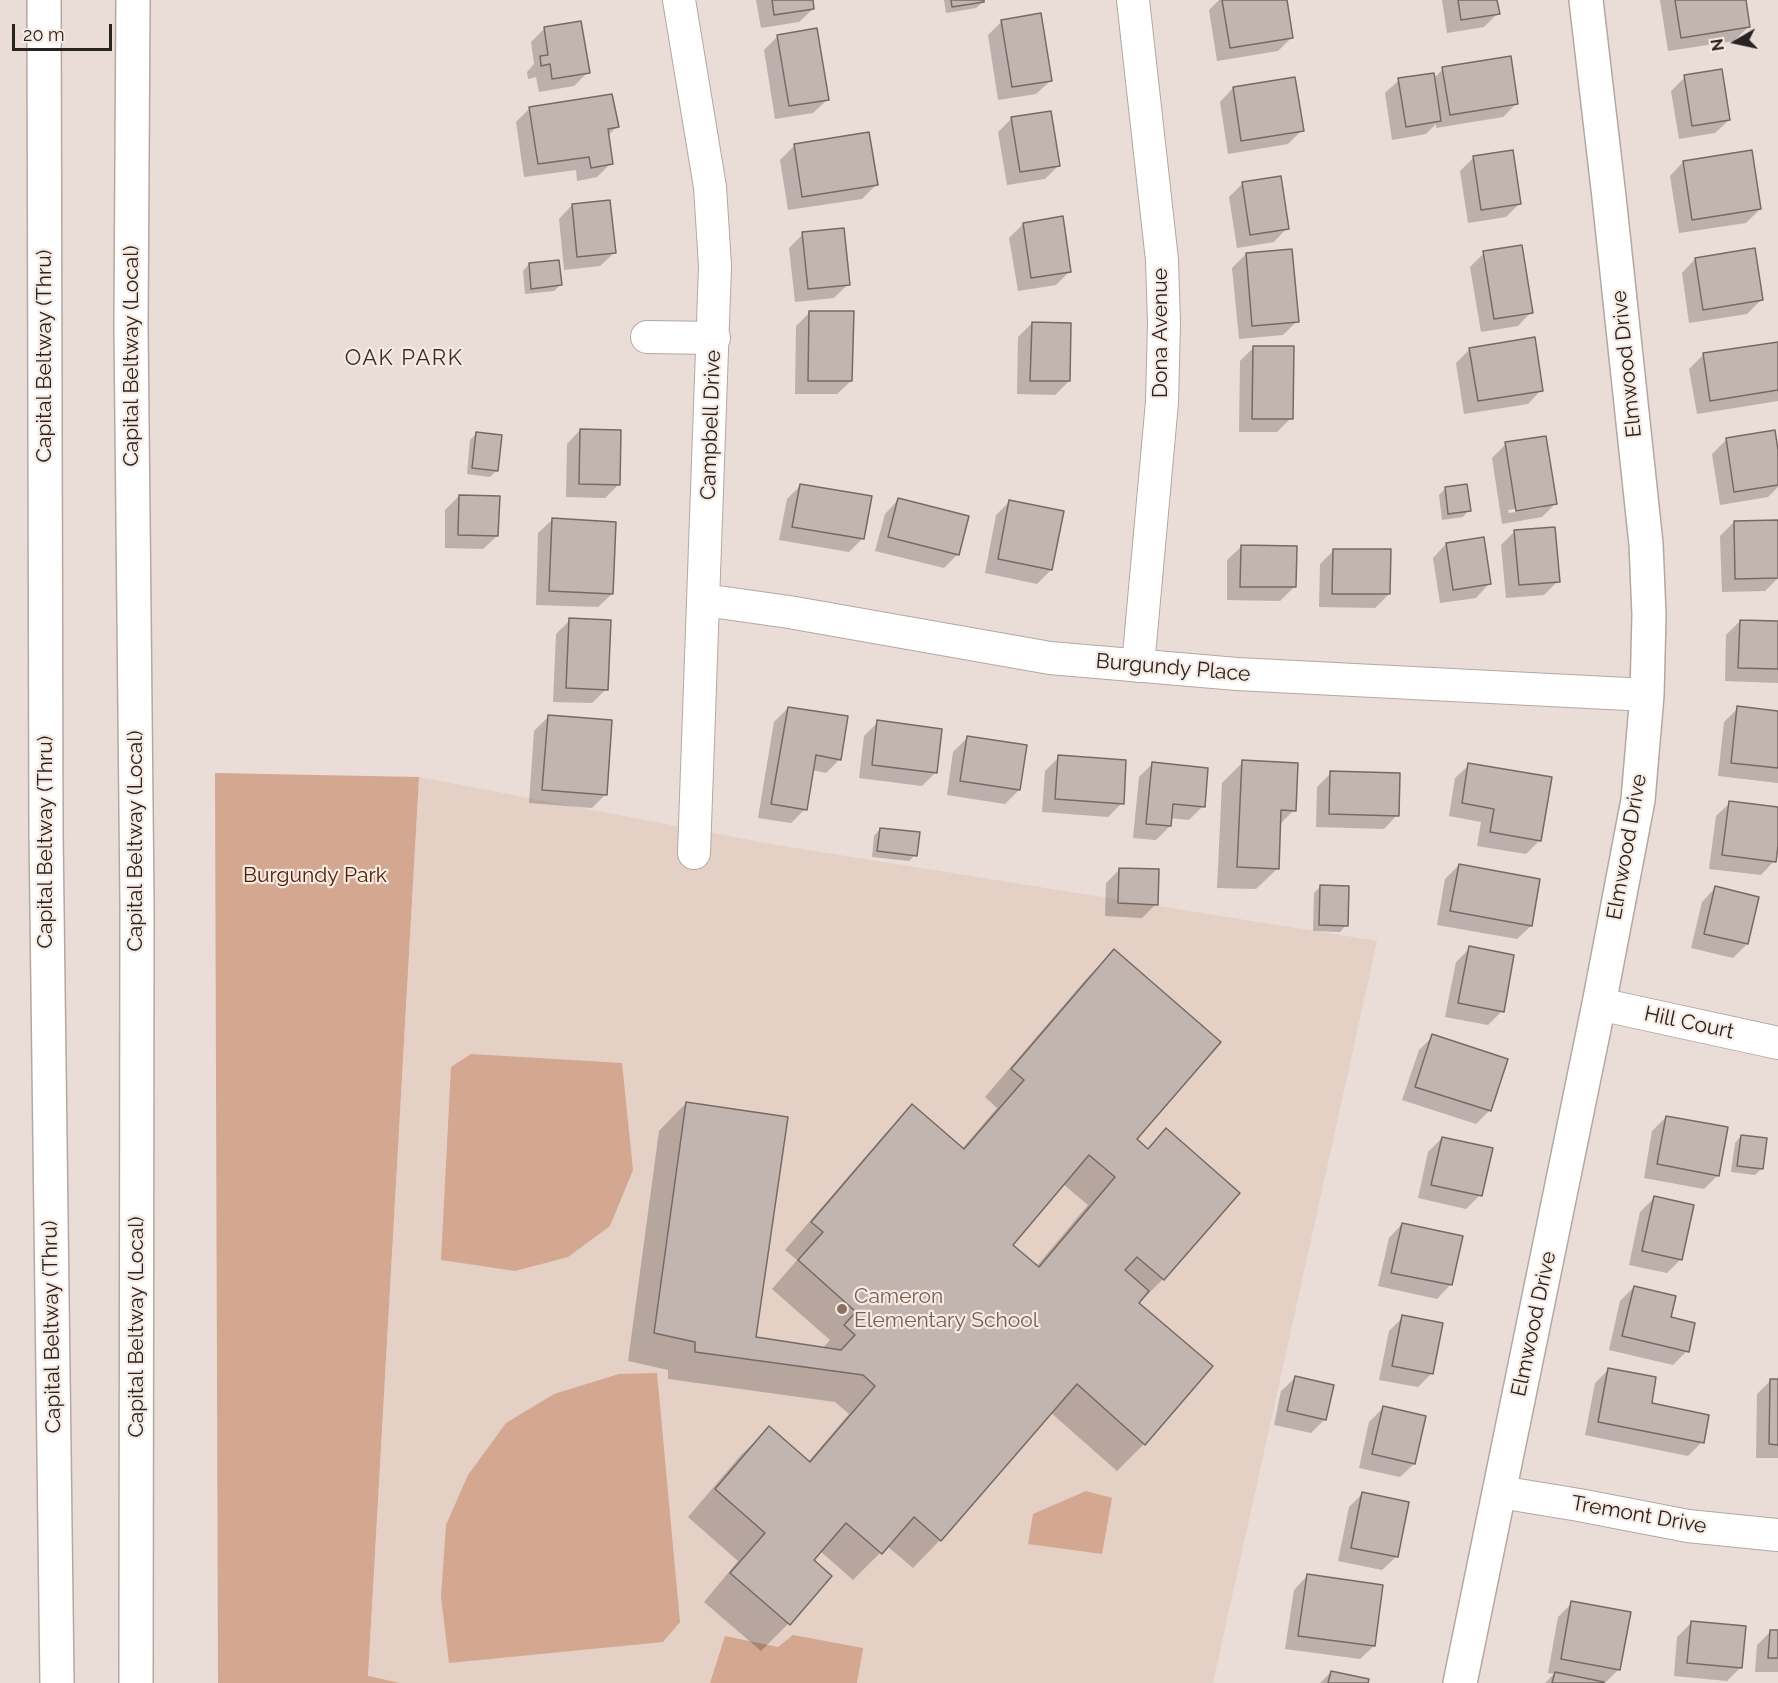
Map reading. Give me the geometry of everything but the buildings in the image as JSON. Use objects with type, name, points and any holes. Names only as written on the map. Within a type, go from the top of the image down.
[{"type":"main road","name":"Capital Beltway (Thru)","points":[[44,0],[46,832],[57,1683]]},
{"type":"main road","name":"Capital Beltway (Local)","points":[[133,0],[131,326],[137,928],[136,1683]]},
{"type":"main road","name":"Elmwood Drive","points":[[1460,1683],[1599,1004],[1638,800],[1647,695],[1649,615],[1646,544],[1586,0]]},
{"type":"street","name":"Campbell Drive","points":[[679,0],[710,187],[716,266],[694,853]]},
{"type":"street","name":"Dona Avenue","points":[[1133,0],[1162,260],[1164,322],[1162,402],[1138,666]]},
{"type":"street","points":[[647,337],[714,338]]},
{"type":"street","name":"Burgundy Place","points":[[704,600],[789,612],[1050,657],[1138,666],[1238,674],[1647,695]]},
{"type":"street","name":"Hill Court","points":[[1599,1004],[1778,1043]]},
{"type":"street","name":"Tremont Drive","points":[[1500,1492],[1688,1526],[1778,1534]]},
{"type":"shaded area","name":"Cameron Elementary School","points":[[419,777],[771,844],[1377,941],[1213,1683],[399,1683],[368,1677]]},
{"type":"green space","name":"Burgundy Park","points":[[215,773],[419,777],[368,1676],[400,1683],[218,1683]]},
{"type":"green space","points":[[471,1054],[622,1063],[633,1170],[610,1226],[568,1257],[515,1271],[441,1260],[451,1067]]},
{"type":"green space","points":[[657,1373],[680,1622],[663,1642],[449,1663],[441,1597],[446,1525],[468,1475],[506,1423],[554,1394],[619,1374]]},
{"type":"green space","points":[[1086,1491],[1112,1498],[1102,1554],[1028,1544],[1033,1514]]},
{"type":"green space","points":[[793,1635],[863,1648],[857,1683],[710,1683],[725,1636],[778,1647]]},
{"type":"place","name":"Cameron Elementary School","points":[[842,1309]]},
{"type":"district","name":"OAK PARK","points":[[404,358]]}]
